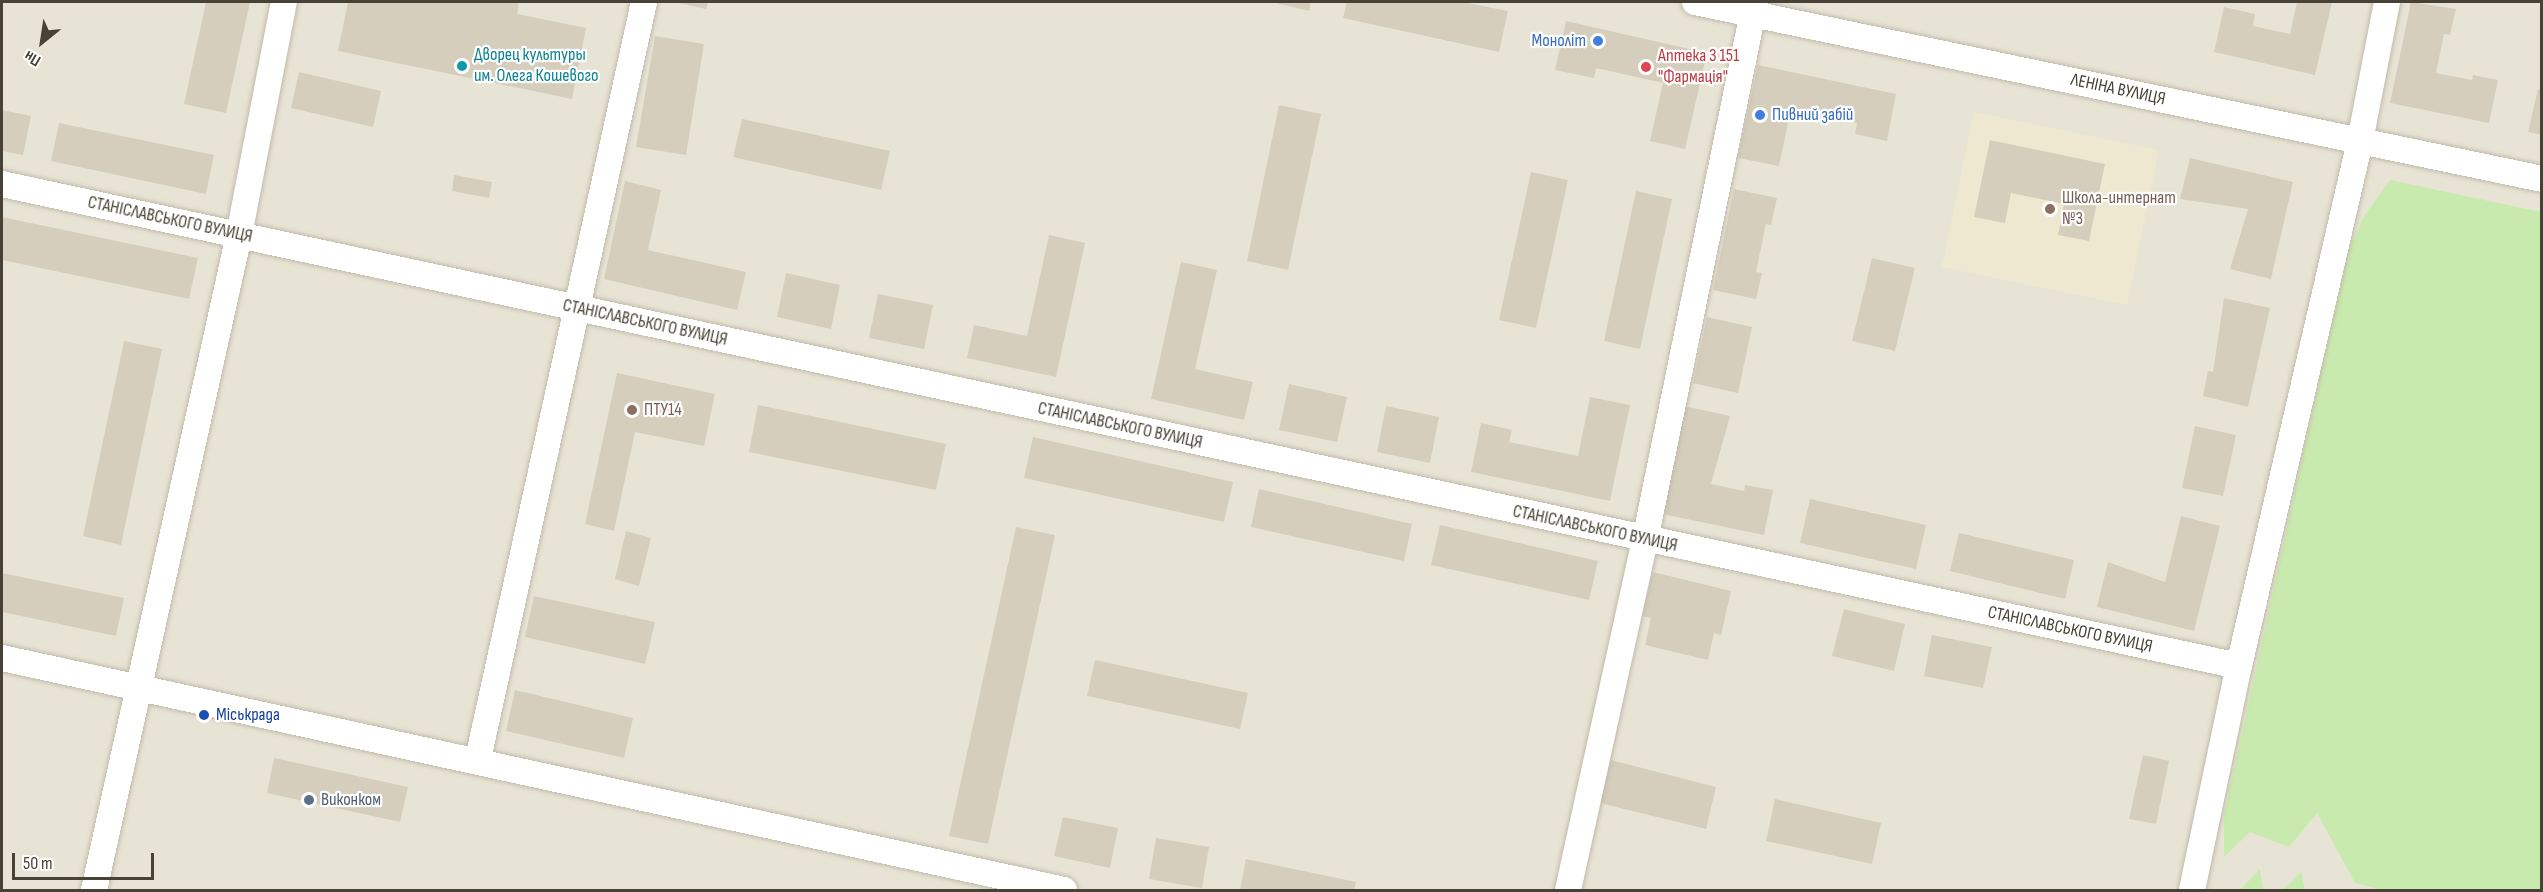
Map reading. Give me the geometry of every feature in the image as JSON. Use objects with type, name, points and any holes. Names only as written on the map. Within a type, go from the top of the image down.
[{"type":"street","points":[[94,891],[137,687],[239,235],[284,2]]},
{"type":"street","points":[[477,759],[579,308],[644,2]]},
{"type":"street","name":"ЛЕНІНА ВУЛИЦЯ","points":[[1695,2],[1754,8],[2541,179]]},
{"type":"street","points":[[2192,891],[2239,666],[2360,141],[2387,2]]},
{"type":"street","points":[[1568,891],[1645,540],[1754,8]]},
{"type":"street","name":"СТАНІСЛАВСЬКОГО ВУЛИЦЯ","points":[[2,184],[1645,540],[2239,666]]},
{"type":"street","points":[[2,658],[477,759],[1064,891]]},
{"type":"shaded area","points":[[2,2],[2541,2],[2541,890],[2,890]]},
{"type":"shaded area","name":"Школа-интернат №3","points":[[1974,112],[2159,150],[2127,305],[1942,267]]},
{"type":"green space","points":[[2390,180],[2541,212],[2541,890],[2382,890],[2355,883],[2317,813],[2289,847],[2250,832],[2224,857],[2224,815],[2347,255],[2364,216]]},
{"type":"green space","points":[[2260,869],[2263,890],[2240,890]]},
{"type":"green space","points":[[2301,872],[2305,890],[2283,890]]},
{"type":"building","points":[[206,2],[250,2],[226,113],[184,104]]},
{"type":"building","points":[[348,2],[519,2],[517,14],[586,28],[572,99],[338,51]]},
{"type":"building","points":[[674,2],[708,2],[706,9]]},
{"type":"building","points":[[1272,2],[1311,2],[1309,11]]},
{"type":"building","points":[[1347,2],[1463,2],[1508,11],[1499,52],[1343,18]]},
{"type":"building","points":[[2297,2],[2332,2],[2315,75],[2214,52],[2224,7],[2255,14],[2253,26],[2290,34]]},
{"type":"building","points":[[2411,2],[2456,9],[2450,35],[2444,34],[2436,73],[2472,80],[2473,75],[2498,80],[2489,123],[2390,103]]},
{"type":"building","points":[[1566,21],[1707,53],[1685,149],[1650,141],[1663,83],[1596,68],[1594,78],[1555,70]]},
{"type":"building","points":[[655,36],[704,44],[686,155],[636,147]]},
{"type":"building","points":[[1758,65],[1896,94],[1887,141],[1855,134],[1857,123],[1791,109],[1779,166],[1738,158]]},
{"type":"building","points":[[299,72],[381,91],[373,127],[291,108]]},
{"type":"building","points":[[2538,89],[2542,90],[2542,135],[2528,132]]},
{"type":"building","points":[[1279,105],[1321,114],[1288,270],[1247,261]]},
{"type":"building","points":[[2,110],[31,116],[23,155],[2,151]]},
{"type":"building","points":[[742,119],[890,151],[881,190],[733,157]]},
{"type":"building","points":[[59,123],[214,155],[206,194],[51,161]]},
{"type":"building","points":[[1990,140],[2105,164],[2089,241],[2058,235],[2064,204],[2011,193],[2005,223],[1974,217]]},
{"type":"building","points":[[2190,158],[2293,182],[2271,279],[2230,269],[2248,209],[2180,199]]},
{"type":"building","points":[[1531,172],[1568,180],[1536,328],[1499,320]]},
{"type":"building","points":[[454,175],[492,182],[489,198],[452,191]]},
{"type":"building","points":[[625,181],[661,190],[648,250],[746,272],[737,310],[604,279]]},
{"type":"building","points":[[1734,189],[1777,198],[1771,225],[1766,224],[1756,272],[1762,273],[1756,299],[1713,290]]},
{"type":"building","points":[[1636,191],[1672,199],[1640,349],[1604,341]]},
{"type":"building","points":[[2,217],[198,258],[189,299],[2,260]]},
{"type":"building","points":[[1049,235],[1085,243],[1056,377],[967,358],[974,325],[1027,336]]},
{"type":"building","points":[[1872,258],[1915,268],[1895,351],[1852,341]]},
{"type":"building","points":[[1181,262],[1217,270],[1195,369],[1253,382],[1244,420],[1151,399]]},
{"type":"building","points":[[786,273],[840,285],[831,329],[777,317]]},
{"type":"building","points":[[878,294],[933,305],[924,349],[869,338]]},
{"type":"building","points":[[2224,298],[2270,308],[2248,407],[2203,396],[2208,371],[2213,372]]},
{"type":"building","points":[[1707,317],[1752,327],[1738,393],[1693,383]]},
{"type":"building","points":[[124,341],[162,349],[121,545],[83,536]]},
{"type":"building","points":[[617,373],[715,394],[704,446],[635,432],[614,531],[585,524]]},
{"type":"building","points":[[1289,384],[1347,397],[1337,442],[1279,430]]},
{"type":"building","points":[[1590,397],[1630,405],[1610,501],[1471,472],[1481,423],[1512,430],[1509,442],[1578,456]]},
{"type":"building","points":[[758,405],[946,444],[936,490],[749,452]]},
{"type":"building","points":[[1386,406],[1439,417],[1430,463],[1377,452]]},
{"type":"building","points":[[1684,406],[1730,416],[1711,484],[1744,491],[1745,485],[1773,490],[1764,535],[1662,514]]},
{"type":"building","points":[[2195,426],[2236,435],[2223,496],[2182,488]]},
{"type":"building","points":[[1033,437],[1233,482],[1224,522],[1024,478]]},
{"type":"building","points":[[1259,489],[1412,524],[1404,561],[1251,527]]},
{"type":"building","points":[[1810,499],[1926,525],[1916,569],[1800,543]]},
{"type":"building","points":[[2181,516],[2220,526],[2194,631],[2097,607],[2108,562],[2165,582]]},
{"type":"building","points":[[1440,525],[1598,561],[1589,600],[1431,565]]},
{"type":"building","points":[[1016,527],[1055,535],[988,844],[949,836]]},
{"type":"building","points":[[626,531],[651,538],[639,586],[615,579]]},
{"type":"building","points":[[1959,533],[2074,560],[2065,599],[1950,571]]},
{"type":"building","points":[[1653,572],[1731,591],[1721,635],[1714,633],[1708,660],[1645,645],[1651,618],[1642,616]]},
{"type":"building","points":[[2,573],[124,598],[116,636],[2,612]]},
{"type":"building","points":[[534,596],[655,622],[645,664],[525,637]]},
{"type":"building","points":[[1844,609],[1905,624],[1894,671],[1832,656]]},
{"type":"building","points":[[1932,635],[1992,647],[1983,688],[1924,676]]},
{"type":"building","points":[[1095,660],[1248,693],[1240,729],[1087,696]]},
{"type":"building","points":[[515,690],[633,718],[624,758],[506,731]]},
{"type":"building","points":[[2143,755],[2169,761],[2156,824],[2129,819]]},
{"type":"building","points":[[274,758],[408,787],[400,822],[267,793]]},
{"type":"building","points":[[1611,760],[1716,787],[1706,829],[1600,803]]},
{"type":"building","points":[[1775,799],[1881,823],[1872,864],[1766,841]]},
{"type":"building","points":[[1063,817],[1118,828],[1110,868],[1054,856]]},
{"type":"building","points":[[1156,838],[1209,847],[1202,888],[1149,879]]},
{"type":"building","points":[[1246,859],[1356,882],[1354,890],[1240,890]]},
{"type":"place","name":"Моноліт","points":[[1598,41]]},
{"type":"place","name":"Дворец культуры им. Олега Кошевого","points":[[462,66]]},
{"type":"place","name":"Аптека 3 151 \"Фармація\"","points":[[1646,67]]},
{"type":"place","name":"Пивний забій","points":[[1760,115]]},
{"type":"place","name":"Школа-интернат №3","points":[[2050,209]]},
{"type":"place","name":"ПТУ14","points":[[632,410]]},
{"type":"place","name":"Міськрада","points":[[204,715]]},
{"type":"place","name":"Виконком","points":[[309,800]]}]
